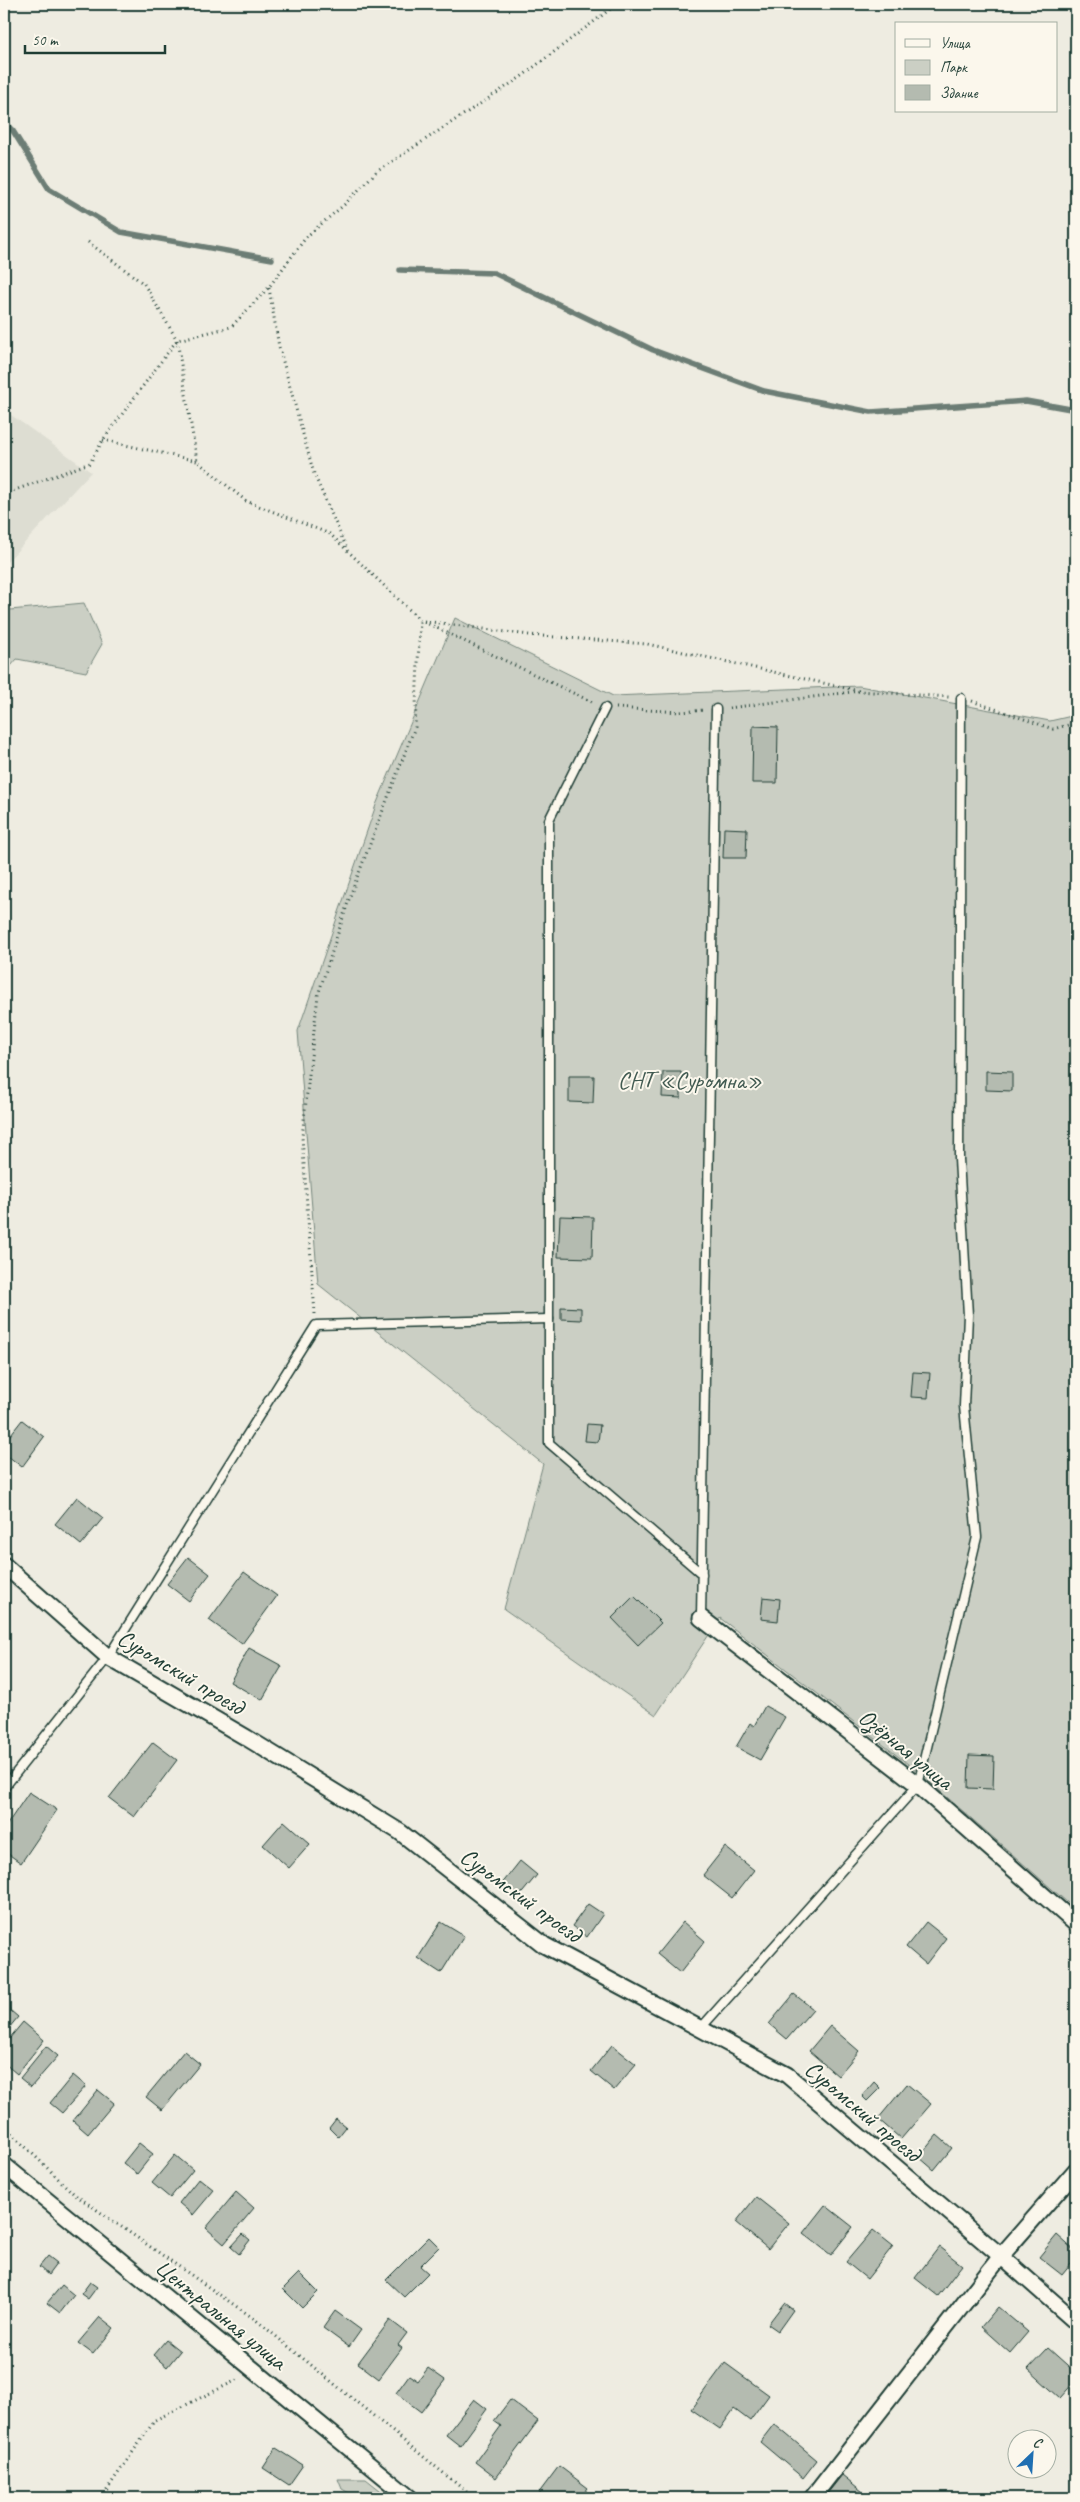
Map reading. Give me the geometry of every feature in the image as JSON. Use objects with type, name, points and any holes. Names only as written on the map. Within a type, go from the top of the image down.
[{"type":"street","name":"Суромский проезд","points":[[4,1565],[108,1657],[248,1738],[400,1832],[544,1945],[787,2076],[1001,2256],[1076,2322]]},
{"type":"street","name":"Озёрная улица","points":[[702,1618],[918,1785],[1076,1924]]},
{"type":"street","name":"Центральная улица","points":[[4,2165],[410,2498]]},
{"type":"street","points":[[812,2498],[1001,2256],[1076,2170]]},
{"type":"lane","points":[[700,2029],[918,1785],[977,1537],[964,1406],[968,1315],[959,1159],[961,698]]},
{"type":"lane","points":[[605,708],[549,820],[549,1444],[702,1574]]},
{"type":"lane","points":[[702,1618],[716,709]]},
{"type":"lane","points":[[4,1788],[108,1657],[316,1325],[549,1319]]},
{"type":"path","points":[[4,494],[90,463],[103,440],[177,340],[231,328],[269,287],[307,236],[345,204],[376,172],[521,77],[618,4]]},
{"type":"path","points":[[88,242],[144,284],[177,340],[197,461]]},
{"type":"path","points":[[269,287],[279,347],[314,474],[348,552]]},
{"type":"path","points":[[103,440],[197,461],[246,501],[330,534],[420,620],[605,708],[680,712],[860,691]]},
{"type":"path","points":[[420,620],[529,635],[647,644],[860,691],[961,698],[1053,729],[1076,724]]},
{"type":"path","points":[[316,1325],[313,1257],[302,1137],[318,995],[350,896],[415,727],[420,620]]},
{"type":"path","points":[[4,2126],[74,2194],[256,2320],[474,2498]]},
{"type":"path","points":[[102,2498],[155,2420],[255,2371]]},
{"type":"shaded area","points":[[4,410],[91,472],[4,565]]},
{"type":"green space","points":[[84,603],[102,644],[86,672],[17,659],[4,674],[4,615],[10,610]]},
{"type":"green space","name":"СНТ «Суромна»","points":[[455,618],[613,696],[859,686],[1050,721],[1076,715],[1076,1910],[917,1771],[720,1618],[656,1715],[504,1609],[543,1464],[318,1284],[298,1031],[376,805]]},
{"type":"green space","points":[[338,2479],[366,2479],[390,2498],[358,2498],[342,2489]]},
{"type":"building","points":[[753,726],[778,727],[777,783],[752,783]]},
{"type":"building","points":[[724,828],[747,829],[746,858],[723,858]]},
{"type":"building","points":[[986,1071],[1012,1072],[1012,1091],[986,1090]]},
{"type":"building","points":[[663,1072],[681,1072],[681,1098],[662,1097]]},
{"type":"building","points":[[569,1076],[594,1076],[593,1103],[569,1102]]},
{"type":"building","points":[[560,1216],[593,1217],[592,1258],[558,1257]]},
{"type":"building","points":[[561,1307],[581,1308],[581,1320],[561,1319]]},
{"type":"building","points":[[913,1372],[930,1373],[928,1398],[911,1397]]},
{"type":"building","points":[[22,1420],[44,1437],[22,1467],[4,1453],[4,1443]]},
{"type":"building","points":[[587,1424],[600,1425],[598,1442],[585,1441]]},
{"type":"building","points":[[77,1497],[103,1518],[81,1545],[55,1524]]},
{"type":"building","points":[[188,1557],[210,1574],[189,1601],[167,1584]]},
{"type":"building","points":[[244,1572],[277,1596],[242,1644],[209,1620]]},
{"type":"building","points":[[634,1596],[661,1623],[638,1645],[612,1618]]},
{"type":"building","points":[[763,1597],[780,1599],[778,1621],[761,1619]]},
{"type":"building","points":[[249,1648],[282,1666],[262,1700],[230,1682]]},
{"type":"building","points":[[765,1706],[785,1717],[760,1760],[736,1747],[750,1723],[754,1726]]},
{"type":"building","points":[[153,1742],[177,1760],[134,1817],[109,1798]]},
{"type":"building","points":[[969,1755],[994,1756],[993,1789],[968,1788]]},
{"type":"building","points":[[29,1792],[57,1810],[21,1863],[4,1851],[4,1829]]},
{"type":"building","points":[[284,1821],[310,1844],[289,1868],[263,1845]]},
{"type":"building","points":[[725,1847],[754,1870],[732,1898],[703,1875]]},
{"type":"building","points":[[520,1861],[537,1875],[518,1898],[501,1885]]},
{"type":"building","points":[[588,1904],[603,1914],[587,1937],[572,1926]]},
{"type":"building","points":[[441,1922],[464,1936],[441,1973],[418,1958]]},
{"type":"building","points":[[683,1922],[705,1941],[680,1973],[657,1954]]},
{"type":"building","points":[[926,1922],[946,1938],[926,1964],[906,1947]]},
{"type":"building","points":[[794,1994],[813,2009],[787,2039],[769,2024]]},
{"type":"building","points":[[4,2005],[18,2017],[4,2034]]},
{"type":"building","points":[[23,2022],[44,2040],[17,2074],[4,2063],[4,2045]]},
{"type":"building","points":[[830,2026],[859,2051],[838,2076],[809,2051]]},
{"type":"building","points":[[612,2045],[636,2064],[614,2090],[591,2071]]},
{"type":"building","points":[[46,2046],[58,2056],[31,2087],[20,2078]]},
{"type":"building","points":[[184,2051],[200,2064],[162,2110],[146,2097]]},
{"type":"building","points":[[73,2075],[86,2086],[62,2113],[50,2103]]},
{"type":"building","points":[[874,2082],[880,2088],[867,2101],[862,2096]]},
{"type":"building","points":[[907,2084],[931,2104],[901,2139],[878,2119]]},
{"type":"building","points":[[98,2090],[114,2103],[88,2134],[73,2121]]},
{"type":"building","points":[[336,2119],[346,2127],[338,2137],[329,2128]]},
{"type":"building","points":[[937,2135],[952,2148],[934,2170],[919,2157]]},
{"type":"building","points":[[139,2143],[153,2154],[137,2174],[123,2163]]},
{"type":"building","points":[[175,2155],[193,2170],[170,2198],[152,2183]]},
{"type":"building","points":[[199,2178],[214,2190],[193,2215],[179,2203]]},
{"type":"building","points":[[236,2192],[254,2208],[224,2244],[206,2228]]},
{"type":"building","points":[[756,2197],[789,2223],[768,2249],[736,2222]]},
{"type":"building","points":[[825,2205],[853,2227],[831,2255],[803,2233]]},
{"type":"building","points":[[873,2230],[893,2246],[867,2279],[846,2262]]},
{"type":"building","points":[[243,2234],[250,2240],[239,2254],[231,2247]]},
{"type":"building","points":[[1057,2235],[1076,2252],[1076,2258],[1062,2275],[1039,2257]]},
{"type":"building","points":[[429,2237],[439,2247],[420,2266],[428,2273],[404,2297],[386,2280]]},
{"type":"building","points":[[939,2247],[962,2265],[938,2296],[915,2278]]},
{"type":"building","points":[[48,2256],[57,2263],[48,2275],[39,2267]]},
{"type":"building","points":[[299,2273],[318,2292],[302,2308],[283,2289]]},
{"type":"building","points":[[90,2282],[97,2287],[88,2299],[81,2294]]},
{"type":"building","points":[[62,2285],[74,2295],[60,2313],[47,2303]]},
{"type":"building","points":[[784,2303],[793,2310],[778,2331],[768,2324]]},
{"type":"building","points":[[998,2307],[1028,2332],[1010,2353],[981,2327]]},
{"type":"building","points":[[335,2311],[361,2330],[349,2347],[323,2328]]},
{"type":"building","points":[[100,2317],[114,2328],[93,2354],[78,2343]]},
{"type":"building","points":[[390,2320],[407,2333],[398,2345],[402,2348],[379,2379],[358,2363]]},
{"type":"building","points":[[166,2340],[180,2351],[167,2367],[153,2355]]},
{"type":"building","points":[[1048,2348],[1076,2373],[1076,2380],[1060,2398],[1028,2369]]},
{"type":"building","points":[[725,2363],[769,2395],[750,2421],[734,2409],[720,2429],[691,2409]]},
{"type":"building","points":[[428,2368],[445,2380],[421,2412],[396,2393],[409,2375],[418,2381]]},
{"type":"building","points":[[474,2399],[487,2409],[460,2446],[446,2435]]},
{"type":"building","points":[[510,2400],[538,2421],[496,2478],[475,2462],[501,2426],[494,2421]]},
{"type":"building","points":[[774,2424],[817,2460],[803,2478],[760,2442]]},
{"type":"building","points":[[276,2448],[303,2465],[289,2485],[263,2468]]},
{"type":"building","points":[[559,2466],[588,2488],[580,2498],[535,2498]]},
{"type":"building","points":[[842,2475],[868,2496],[866,2498],[833,2498],[827,2494]]},
{"type":"waterway","points":[[4,122],[13,131],[49,189],[121,232],[272,259]]},
{"type":"waterway","points":[[400,270],[494,273],[653,350],[764,391],[871,412],[1026,401],[1076,410]]}]
